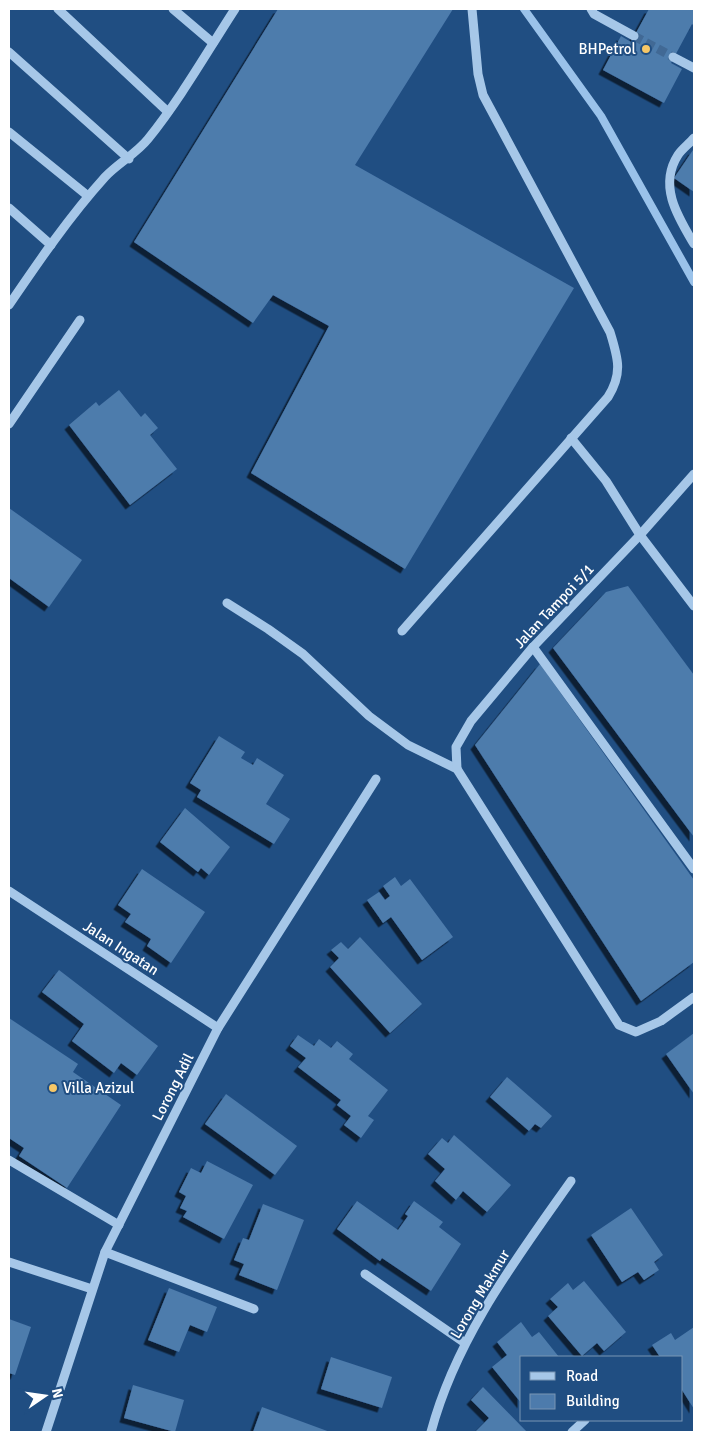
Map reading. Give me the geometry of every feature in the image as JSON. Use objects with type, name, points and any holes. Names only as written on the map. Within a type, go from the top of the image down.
[{"type":"street","points":[[58,9],[168,112]]},
{"type":"street","points":[[173,9],[213,43]]},
{"type":"street","points":[[9,305],[12,292],[88,196],[109,173],[129,159],[147,141],[235,9]]},
{"type":"street","points":[[402,632],[608,397],[618,382],[618,356],[610,332],[483,95],[478,74],[472,9]]},
{"type":"street","points":[[591,9],[594,14],[634,36]]},
{"type":"street","points":[[9,52],[129,159]]},
{"type":"street","points":[[673,57],[694,68]]},
{"type":"street","points":[[9,132],[88,196]]},
{"type":"street","points":[[694,138],[678,155],[668,179],[675,213],[694,244]]},
{"type":"street","points":[[9,208],[51,245]]},
{"type":"street","points":[[9,424],[80,320]]},
{"type":"street","points":[[571,438],[606,481],[640,535],[694,606]]},
{"type":"street","name":"Jalan Tampoi 5/1","points":[[457,769],[456,747],[471,721],[533,647],[640,535],[694,474]]},
{"type":"street","points":[[226,604],[268,628],[303,654],[369,716],[408,745],[457,769],[619,1025],[636,1032],[661,1021],[694,997]]},
{"type":"street","points":[[533,647],[694,870]]},
{"type":"street","name":"Lorong Adil","points":[[46,1432],[92,1289],[105,1252],[118,1224],[218,1028],[376,779]]},
{"type":"street","name":"Jalan Ingatan","points":[[9,891],[218,1028]]},
{"type":"street","points":[[9,1160],[118,1224]]},
{"type":"street","name":"Lorong Makmur","points":[[431,1432],[465,1343],[508,1271],[571,1181]]},
{"type":"street","points":[[105,1252],[254,1309]]},
{"type":"street","points":[[9,1262],[92,1289]]},
{"type":"street","points":[[365,1274],[465,1343]]},
{"type":"street","points":[[572,1432],[584,1421]]},
{"type":"building","points":[[278,9],[453,9],[355,165],[574,288],[405,569],[251,473],[329,326],[273,295],[253,323],[134,242]]},
{"type":"building","name":"BHPetrol","points":[[649,9],[694,9],[694,26],[692,24],[671,63],[682,69],[664,103],[603,70],[621,36],[631,42]]},
{"type":"building","points":[[694,151],[694,192],[674,178]]},
{"type":"building","points":[[119,390],[141,417],[145,413],[158,428],[150,435],[177,469],[130,505],[69,425],[96,402],[99,406]]},
{"type":"building","points":[[9,508],[82,560],[49,607],[9,578]]},
{"type":"building","points":[[628,586],[694,675],[694,837],[553,648],[606,592]]},
{"type":"building","points":[[540,664],[694,880],[694,962],[641,1001],[475,745]]},
{"type":"building","points":[[219,736],[245,752],[241,758],[253,765],[257,758],[284,775],[266,804],[290,819],[274,844],[197,797],[201,790],[190,783]]},
{"type":"building","points":[[185,808],[230,847],[209,875],[201,868],[198,872],[160,842]]},
{"type":"building","points":[[142,869],[205,912],[171,963],[147,946],[151,939],[125,922],[131,914],[118,905]]},
{"type":"building","points":[[395,877],[401,886],[410,879],[453,937],[422,960],[391,917],[383,923],[367,900],[379,892],[385,900],[390,896],[383,886]]},
{"type":"building","points":[[360,937],[422,1004],[390,1033],[330,967],[339,958],[331,950],[341,942],[348,949]]},
{"type":"building","points":[[59,970],[158,1046],[137,1075],[121,1063],[114,1073],[72,1041],[84,1024],[42,992]]},
{"type":"building","name":"Villa Azizul","points":[[9,1018],[78,1064],[73,1072],[121,1105],[67,1188],[19,1156],[24,1148],[9,1138]]},
{"type":"building","points":[[694,1033],[694,1094],[666,1054]]},
{"type":"building","points":[[298,1035],[314,1046],[319,1039],[331,1048],[337,1041],[353,1054],[349,1059],[388,1090],[368,1116],[374,1120],[361,1138],[344,1125],[351,1116],[337,1105],[341,1100],[298,1067],[306,1058],[290,1046]]},
{"type":"building","points":[[507,1077],[552,1116],[541,1128],[535,1124],[529,1131],[490,1097]]},
{"type":"building","points":[[226,1094],[297,1146],[275,1175],[205,1124]]},
{"type":"building","points":[[454,1135],[511,1185],[487,1212],[463,1191],[456,1200],[435,1181],[445,1169],[428,1154],[442,1138],[448,1143]]},
{"type":"building","points":[[207,1161],[253,1185],[224,1239],[183,1217],[187,1211],[180,1208],[186,1196],[179,1192],[191,1168],[201,1173]]},
{"type":"building","points":[[357,1201],[398,1230],[408,1216],[405,1214],[414,1201],[443,1222],[439,1227],[461,1244],[431,1291],[382,1258],[380,1261],[337,1229]]},
{"type":"building","points":[[263,1204],[304,1220],[277,1290],[239,1275],[244,1264],[234,1260],[243,1238],[249,1240]]},
{"type":"building","points":[[631,1208],[663,1255],[654,1262],[659,1270],[644,1280],[638,1272],[622,1282],[591,1235]]},
{"type":"building","points":[[584,1281],[626,1332],[604,1351],[597,1343],[582,1356],[548,1316],[558,1307],[550,1299],[568,1283],[573,1290]]},
{"type":"building","points":[[169,1288],[217,1307],[207,1332],[190,1325],[179,1352],[148,1340]]},
{"type":"building","points":[[9,1319],[31,1327],[15,1375],[9,1373]]},
{"type":"building","points":[[521,1322],[532,1337],[539,1332],[558,1356],[520,1356],[520,1402],[492,1367],[507,1355],[497,1342]]},
{"type":"building","points":[[694,1327],[694,1409],[683,1392],[683,1356],[659,1356],[652,1345],[671,1333],[675,1340]]},
{"type":"building","points":[[331,1357],[392,1377],[382,1408],[321,1389]]},
{"type":"building","points":[[133,1385],[184,1400],[175,1432],[124,1418]]},
{"type":"building","points":[[483,1387],[527,1432],[475,1432],[489,1418],[471,1400]]},
{"type":"building","points":[[262,1407],[330,1432],[253,1432]]},
{"type":"waterway","points":[[524,9],[601,116],[694,282]]},
{"type":"tunnel","points":[[634,36],[673,57]]},
{"type":"place","name":"BHPetrol","points":[[646,49]]},
{"type":"place","name":"Villa Azizul","points":[[53,1088]]}]
